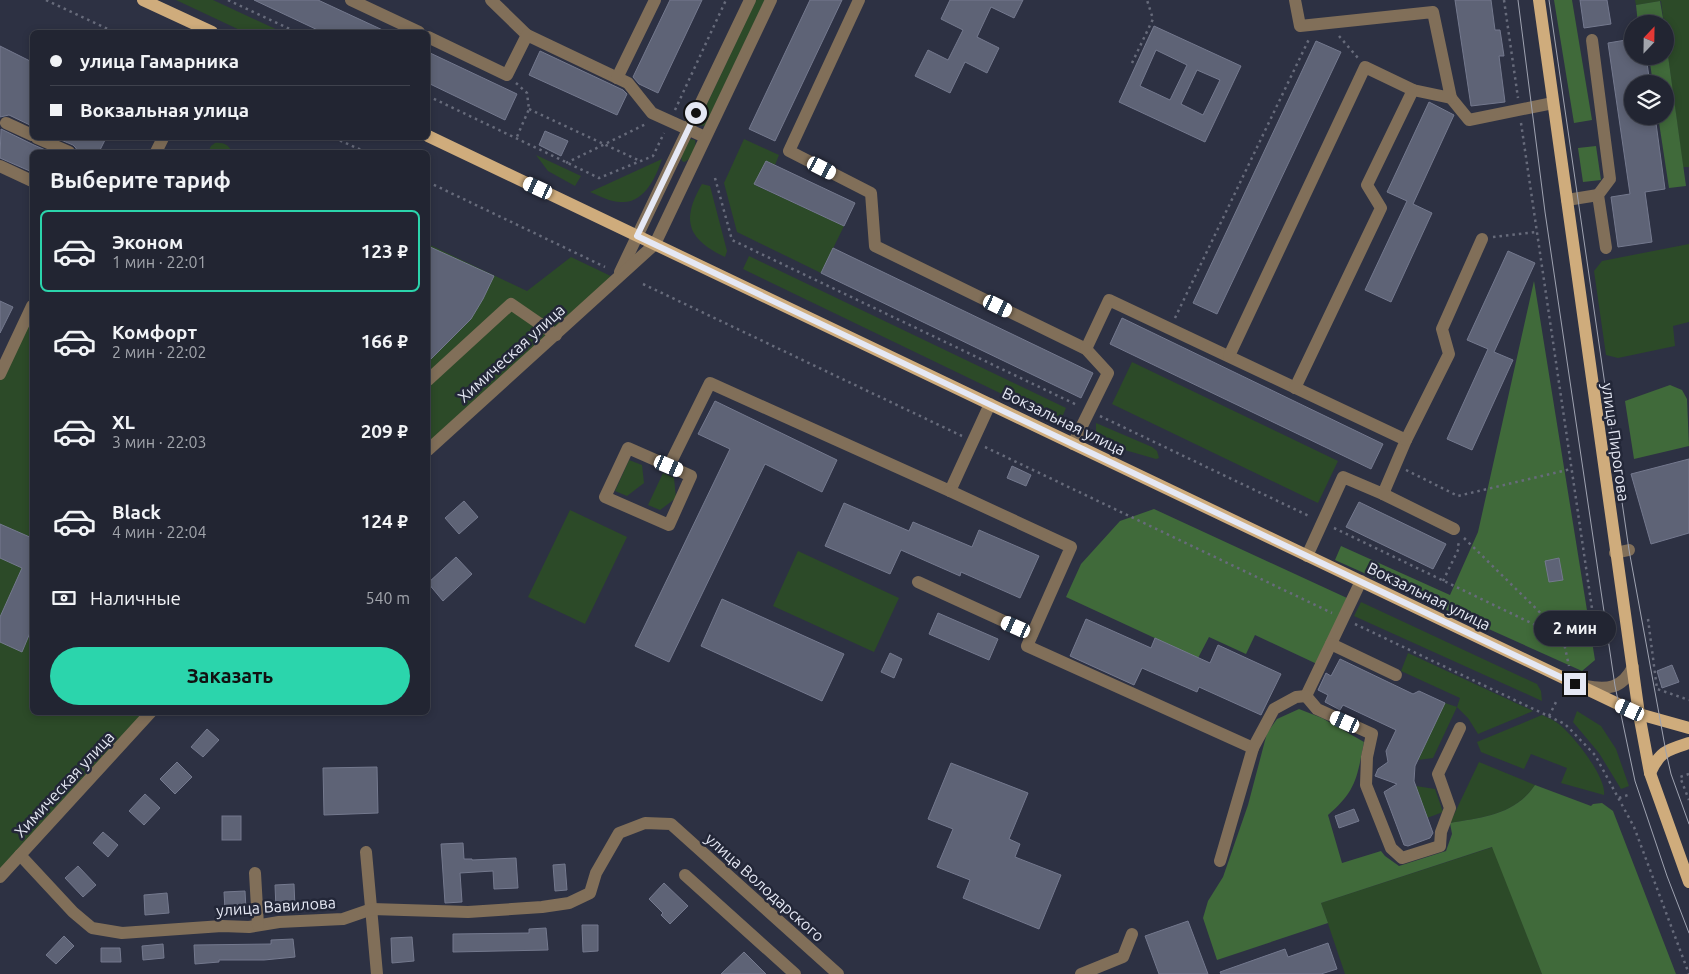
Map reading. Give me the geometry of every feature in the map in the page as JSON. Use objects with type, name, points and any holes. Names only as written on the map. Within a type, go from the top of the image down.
[{"type":"main road","points":[[143,0],[208,30]]},
{"type":"main road","name":"улица Пирогова","points":[[1539,0],[1639,714],[1650,773],[1689,882]]},
{"type":"main road","name":"Вокзальная улица","points":[[430,137],[1307,556],[1573,678],[1639,714],[1689,728]]},
{"type":"main road","points":[[1650,773],[1657,758],[1666,752],[1689,743]]},
{"type":"street","points":[[351,0],[414,30]]},
{"type":"street","points":[[491,0],[527,35],[628,84],[652,112],[705,137]]},
{"type":"street","points":[[617,78],[655,0]]},
{"type":"street","name":"Химическая улица","points":[[617,279],[750,0]]},
{"type":"street","points":[[655,244],[771,0]]},
{"type":"street","points":[[859,0],[789,151],[871,193],[875,246],[1086,349],[1108,374],[1073,444]]},
{"type":"street","points":[[1295,0],[1300,26],[1433,12],[1451,98],[1468,120],[1553,103]]},
{"type":"street","points":[[430,38],[507,75],[527,35]]},
{"type":"street","points":[[1592,40],[1610,178],[1598,195],[1606,248]]},
{"type":"street","points":[[1229,356],[1365,67],[1413,90],[1451,98]]},
{"type":"street","points":[[1295,388],[1381,208],[1367,185],[1413,90]]},
{"type":"street","points":[[6,122],[30,134]]},
{"type":"street","points":[[42,140],[65,150]]},
{"type":"street","points":[[0,166],[30,180]]},
{"type":"street","points":[[1567,200],[1598,195]]},
{"type":"street","points":[[1383,494],[1406,440],[1449,354],[1442,329],[1482,239]]},
{"type":"street","name":"Химическая улица","points":[[430,448],[655,244]]},
{"type":"street","points":[[1086,349],[1109,300],[1406,440]]},
{"type":"street","points":[[430,378],[511,304],[556,334]]},
{"type":"street","points":[[0,374],[30,310]]},
{"type":"street","points":[[669,466],[710,384],[1071,547],[1027,646],[1253,748]]},
{"type":"street","points":[[950,491],[990,404]]},
{"type":"street","points":[[628,448],[669,466],[691,476],[669,525],[605,497],[628,448]]},
{"type":"street","points":[[1307,556],[1343,476],[1454,529]]},
{"type":"street","points":[[1615,553],[1629,550]]},
{"type":"street","points":[[1306,696],[1361,581]]},
{"type":"street","points":[[918,582],[1032,634]]},
{"type":"street","points":[[1331,644],[1396,675]]},
{"type":"street","points":[[1573,678],[1600,689],[1615,686],[1628,678],[1633,667]]},
{"type":"street","points":[[1220,861],[1253,748],[1274,709],[1296,697],[1306,696]]},
{"type":"street","points":[[1306,696],[1317,709],[1372,734],[1367,758],[1366,785],[1390,848],[1402,858],[1440,846],[1442,832],[1450,808],[1438,774],[1460,728]]},
{"type":"street","name":"Химическая улица","points":[[0,877],[148,715]]},
{"type":"street","name":"улица Вавилова","points":[[20,855],[73,912],[92,928],[122,933],[343,919],[372,910],[468,912],[542,907],[569,903],[590,892],[596,873],[619,833],[645,823],[671,824]]},
{"type":"street","name":"улица Володарского","points":[[671,824],[838,974]]},
{"type":"street","points":[[366,852],[377,974]]},
{"type":"street","points":[[255,873],[258,925]]},
{"type":"street","points":[[685,875],[795,974]]},
{"type":"street","points":[[1081,974],[1122,957],[1132,934]]},
{"type":"path","points":[[46,0],[110,30]]},
{"type":"path","points":[[228,0],[292,30]]},
{"type":"path","points":[[430,97],[599,178],[652,156],[665,119],[726,0]]},
{"type":"path","points":[[1132,63],[1153,19],[1147,0]]},
{"type":"path","points":[[1504,0],[1570,469],[1595,629]]},
{"type":"path","points":[[1328,23],[1365,67]]},
{"type":"path","points":[[1170,328],[1310,38],[1308,25]]},
{"type":"path","points":[[507,75],[527,94],[529,109],[516,139]]},
{"type":"path","points":[[529,109],[640,161]]},
{"type":"path","points":[[566,163],[604,144],[665,119]]},
{"type":"path","points":[[339,140],[361,150]]},
{"type":"path","points":[[715,178],[732,240],[1556,635],[1601,628]]},
{"type":"path","points":[[430,183],[605,267]]},
{"type":"path","points":[[1482,239],[1537,232]]},
{"type":"path","points":[[642,284],[1565,724],[1595,755],[1634,827],[1689,974]]},
{"type":"path","points":[[1396,465],[1458,496],[1570,469]]},
{"type":"path","points":[[1444,581],[1459,548],[1454,529]]},
{"type":"path","points":[[1454,529],[1562,634],[1573,678]]},
{"type":"path","points":[[1648,619],[1657,689],[1689,700]]},
{"type":"path","points":[[1549,716],[1556,702]]},
{"type":"path","points":[[1689,774],[1680,777],[1689,800]]},
{"type":"path","points":[[1619,798],[1631,794]]},
{"type":"green space","points":[[176,0],[213,0],[278,30],[240,30]]},
{"type":"green space","points":[[756,0],[765,0],[706,124],[704,126],[699,125],[698,123]]},
{"type":"green space","points":[[1554,0],[1572,0],[1592,120],[1574,123]]},
{"type":"green space","points":[[1635,0],[1689,0],[1689,167],[1683,167],[1674,100],[1674,75],[1671,75],[1669,65],[1674,65],[1674,15],[1663,15],[1661,1],[1636,5]]},
{"type":"green space","points":[[1660,1],[1662,15],[1637,15],[1636,5]]},
{"type":"green space","points":[[1650,65],[1669,65],[1671,75],[1652,75]]},
{"type":"green space","points":[[1674,99],[1686,186],[1669,188],[1659,125],[1674,125]]},
{"type":"green space","points":[[690,139],[695,140],[694,149],[689,159],[684,162],[681,156]]},
{"type":"green space","points":[[744,139],[779,155],[775,165],[766,161],[755,185],[844,226],[821,273],[737,232],[724,183]]},
{"type":"green space","points":[[215,143],[221,143],[225,144],[230,150],[209,150]]},
{"type":"green space","points":[[1596,146],[1601,180],[1583,182],[1578,148]]},
{"type":"green space","points":[[536,155],[581,176],[575,186],[548,171]]},
{"type":"green space","points":[[662,159],[648,188],[636,199],[617,202],[590,192]]},
{"type":"green space","points":[[702,184],[710,186],[727,251],[725,257],[702,243],[691,227],[691,208]]},
{"type":"green space","points":[[1689,244],[1689,322],[1673,326],[1675,346],[1618,358],[1606,355],[1594,271],[1602,261]]},
{"type":"green space","points":[[430,245],[527,291],[571,257],[617,279],[430,448]]},
{"type":"green space","points":[[749,256],[1066,408],[1060,422],[743,269]]},
{"type":"green space","points":[[1534,281],[1595,660],[1582,671],[1335,560],[1341,546],[1450,595],[1478,532]]},
{"type":"green space","points":[[30,310],[30,715],[149,715],[0,877],[0,374]]},
{"type":"green space","points":[[1132,362],[1338,461],[1318,503],[1112,404]]},
{"type":"green space","points":[[1670,385],[1682,390],[1687,399],[1689,446],[1634,459],[1625,401]]},
{"type":"green space","points":[[1096,423],[1152,447],[1157,451],[1159,458],[1156,459],[1104,444],[1096,431]]},
{"type":"green space","points":[[629,460],[642,465],[644,483],[627,496],[615,491]]},
{"type":"green space","points":[[663,473],[674,478],[676,498],[660,510],[648,505]]},
{"type":"green space","points":[[1154,509],[1347,598],[1317,664],[1255,635],[1246,654],[1209,637],[1198,658],[1066,597],[1081,564],[1120,521]]},
{"type":"green space","points":[[570,510],[627,537],[585,624],[528,597]]},
{"type":"green space","points":[[798,551],[899,598],[874,652],[773,606]]},
{"type":"green space","points":[[1361,602],[1537,684],[1541,691],[1542,701],[1354,616]]},
{"type":"green space","points":[[1408,653],[1533,711],[1478,734],[1468,718],[1457,707],[1460,698],[1401,671]]},
{"type":"green space","points":[[1442,702],[1457,707],[1433,758],[1418,760]]},
{"type":"green space","points":[[1299,709],[1322,718],[1364,742],[1354,783],[1344,799],[1328,815],[1342,863],[1381,851],[1399,866],[1446,851],[1452,834],[1450,823],[1486,816],[1508,809],[1527,795],[1535,785],[1591,806],[1602,803],[1613,811],[1676,974],[1542,974],[1492,847],[1321,903],[1328,923],[1217,960],[1203,918],[1208,901],[1223,877],[1248,805],[1267,733],[1277,719]]},
{"type":"green space","points":[[1577,711],[1601,726],[1616,749],[1629,786],[1621,789],[1599,753],[1573,722]]},
{"type":"green space","points":[[1542,715],[1562,727],[1579,745],[1600,777],[1604,795],[1561,783],[1567,768],[1531,754],[1524,769],[1481,752],[1477,742]]},
{"type":"green space","points":[[1479,762],[1535,785],[1518,803],[1508,809],[1486,816],[1450,823]]},
{"type":"green space","points":[[1416,786],[1435,789],[1443,812],[1427,818]]},
{"type":"green space","points":[[1493,847],[1542,974],[1345,974],[1321,903]]},
{"type":"building","points":[[254,0],[318,0],[383,30],[318,30]]},
{"type":"building","points":[[670,0],[702,0],[658,93],[639,84],[633,77]]},
{"type":"building","points":[[810,0],[842,0],[775,141],[749,129]]},
{"type":"building","points":[[950,0],[1023,0],[1014,18],[991,7],[977,37],[999,48],[987,73],[965,62],[950,93],[915,76],[928,50],[948,60],[963,30],[941,19]]},
{"type":"building","points":[[1455,0],[1491,0],[1495,30],[1500,30],[1504,56],[1499,56],[1505,102],[1471,106]]},
{"type":"building","points":[[1580,0],[1607,0],[1611,24],[1584,28]]},
{"type":"building","points":[[1154,26],[1241,66],[1205,142],[1119,102]],"holes":[[[1156,50],[1187,65],[1170,100],[1140,86]],[[1197,70],[1220,80],[1203,115],[1181,104]]]},
{"type":"building","points":[[1624,40],[1624,65],[1647,65],[1649,75],[1624,75],[1624,125],[1656,125],[1665,189],[1645,192],[1652,242],[1618,247],[1611,197],[1630,194],[1608,43]]},
{"type":"building","points":[[1316,41],[1341,52],[1217,314],[1193,303]]},
{"type":"building","points":[[0,46],[30,61],[30,125],[9,115],[0,117]]},
{"type":"building","points":[[540,51],[623,90],[627,94],[617,115],[529,75]]},
{"type":"building","points":[[430,53],[517,94],[505,120],[430,84]]},
{"type":"building","points":[[1429,102],[1454,115],[1413,204],[1432,213],[1391,302],[1365,290],[1407,201],[1387,192]]},
{"type":"building","points":[[1,129],[45,150],[30,150],[30,171],[0,158]]},
{"type":"building","points":[[545,131],[568,141],[561,156],[539,145]]},
{"type":"building","points":[[61,140],[105,140],[100,150],[76,150],[73,145]]},
{"type":"building","points":[[766,161],[855,203],[844,226],[754,184]]},
{"type":"building","points":[[430,247],[494,276],[471,319],[430,360]]},
{"type":"building","points":[[833,248],[1093,373],[1081,398],[821,273]]},
{"type":"building","points":[[1508,251],[1535,263],[1494,352],[1513,360],[1472,450],[1447,439],[1488,349],[1467,340]]},
{"type":"building","points":[[0,301],[13,307],[0,333]]},
{"type":"building","points":[[1122,318],[1383,444],[1371,469],[1110,344]]},
{"type":"building","points":[[715,401],[837,460],[822,492],[765,464],[669,662],[635,646],[730,449],[698,434]]},
{"type":"building","points":[[1689,459],[1689,533],[1651,544],[1631,474]]},
{"type":"building","points":[[1012,466],[1031,475],[1026,486],[1007,478]]},
{"type":"building","points":[[464,501],[478,517],[459,534],[445,518]]},
{"type":"building","points":[[1359,502],[1446,544],[1433,569],[1346,527]]},
{"type":"building","points":[[844,503],[909,531],[913,522],[972,547],[979,530],[1039,556],[1020,598],[961,572],[960,576],[901,550],[890,574],[825,546]]},
{"type":"building","points":[[0,524],[30,537],[30,633],[22,652],[0,642],[0,617],[22,568],[0,558]]},
{"type":"building","points":[[456,557],[472,574],[443,601],[430,585],[430,581]]},
{"type":"building","points":[[1559,558],[1563,580],[1549,582],[1545,561]]},
{"type":"building","points":[[722,599],[844,654],[822,701],[701,646]]},
{"type":"building","points":[[938,613],[998,639],[989,660],[929,634]]},
{"type":"building","points":[[1086,619],[1151,648],[1155,638],[1210,663],[1218,645],[1281,674],[1261,715],[1199,687],[1197,692],[1142,668],[1134,685],[1070,656]]},
{"type":"building","points":[[890,653],[902,659],[894,678],[881,672]]},
{"type":"building","points":[[1340,659],[1413,694],[1419,691],[1445,703],[1415,766],[1414,781],[1433,833],[1430,838],[1408,846],[1404,845],[1384,792],[1397,784],[1375,776],[1378,769],[1388,762],[1386,751],[1396,730],[1343,705],[1340,710],[1325,702],[1328,695],[1318,690],[1326,673],[1331,676]]},
{"type":"building","points":[[1672,665],[1679,682],[1662,688],[1657,671]]},
{"type":"building","points":[[207,729],[219,740],[203,757],[191,747]]},
{"type":"building","points":[[177,762],[192,777],[175,794],[160,779]]},
{"type":"building","points":[[951,763],[1028,793],[1009,839],[1020,844],[1015,857],[1061,875],[1039,929],[963,898],[970,880],[937,867],[953,829],[928,819]]},
{"type":"building","points":[[377,767],[378,813],[324,815],[323,768]]},
{"type":"building","points":[[145,794],[160,808],[144,825],[129,811]]},
{"type":"building","points":[[1354,809],[1359,821],[1339,828],[1335,816]]},
{"type":"building","points":[[222,816],[241,816],[241,840],[222,840]]},
{"type":"building","points":[[103,832],[118,845],[108,857],[93,843]]},
{"type":"building","points":[[463,843],[464,859],[516,858],[518,888],[494,889],[493,871],[460,873],[462,902],[445,903],[441,844]]},
{"type":"building","points":[[565,864],[567,890],[555,891],[553,865]]},
{"type":"building","points":[[78,866],[96,885],[83,897],[65,878]]},
{"type":"building","points":[[664,883],[688,906],[670,924],[661,915],[663,913],[649,899]]},
{"type":"building","points":[[294,884],[295,908],[276,909],[275,885]]},
{"type":"building","points":[[245,891],[246,910],[225,910],[224,892]]},
{"type":"building","points":[[167,893],[169,913],[145,915],[144,895]]},
{"type":"building","points":[[1188,921],[1208,974],[1159,974],[1145,936]]},
{"type":"building","points":[[582,925],[598,925],[598,951],[583,952]]},
{"type":"building","points":[[546,928],[548,950],[453,952],[453,934],[529,933],[529,929]]},
{"type":"building","points":[[64,936],[74,946],[56,964],[46,955]]},
{"type":"building","points":[[412,937],[414,961],[392,963],[391,938]]},
{"type":"building","points":[[293,939],[295,957],[264,960],[219,960],[219,962],[195,964],[194,945],[271,944],[271,940]]},
{"type":"building","points":[[1328,943],[1337,969],[1321,974],[1221,974],[1220,972],[1285,949],[1288,957]]},
{"type":"building","points":[[163,944],[164,958],[143,960],[142,946]]},
{"type":"building","points":[[101,948],[120,948],[121,962],[101,962]]},
{"type":"building","points":[[744,952],[766,974],[721,974]]},
{"type":"tram line","points":[[1518,0],[1545,212],[1615,686],[1635,781],[1667,876],[1689,933]]},
{"type":"tram line","points":[[1549,0],[1629,550],[1666,752],[1671,774],[1689,824]]},
{"type":"route","points":[[696,113],[637,236],[1575,684]]}]
